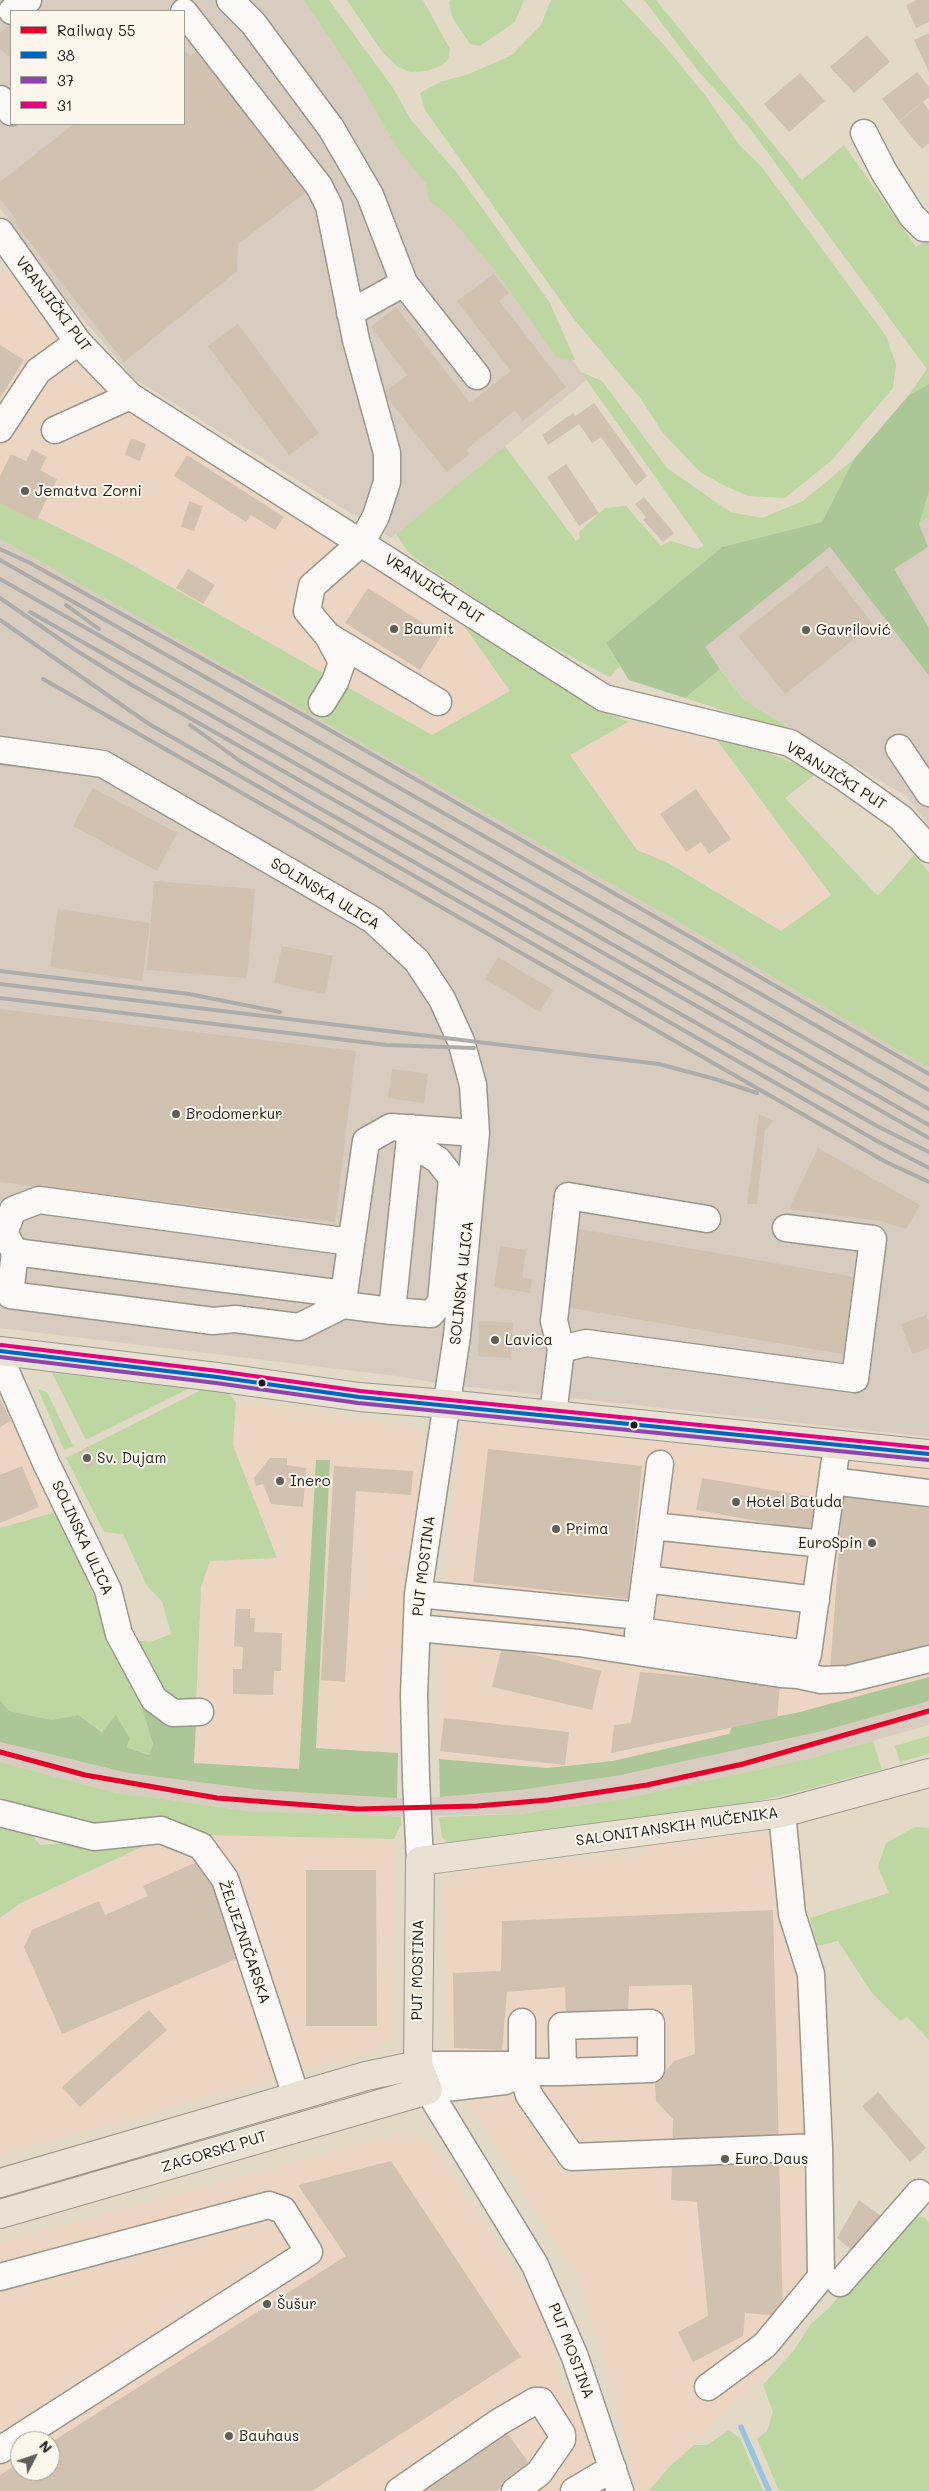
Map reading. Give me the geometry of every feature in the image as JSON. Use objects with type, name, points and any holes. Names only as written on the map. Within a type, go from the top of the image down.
[{"type":"main road","points":[[0,1350],[359,1397],[446,1404],[929,1454]]},
{"type":"main road","name":"SALONITANSKIH MUČENIKA","points":[[420,1861],[782,1813],[929,1773]]},
{"type":"main road","name":"PUT MOSTINA","points":[[420,1861],[418,2065],[428,2090]]},
{"type":"main road","name":"ZAGORSKI PUT","points":[[0,2183],[391,2069],[418,2065]]},
{"type":"main road","name":"ZAGORSKI PUT","points":[[0,2214],[428,2090]]},
{"type":"street","points":[[15,10],[28,0]]},
{"type":"street","points":[[230,0],[253,23],[332,128],[370,195],[404,283],[477,376]]},
{"type":"street","points":[[0,23],[10,14]]},
{"type":"street","points":[[185,15],[319,186],[328,206],[350,313],[387,453],[387,482],[376,516],[362,542],[312,586],[307,611],[328,636],[342,662],[335,682],[322,703]]},
{"type":"street","points":[[0,99],[10,111]]},
{"type":"street","points":[[864,133],[884,172],[912,216],[924,228],[929,228]]},
{"type":"street","name":"VRANJIČKI PUT","points":[[0,232],[78,342],[130,396],[362,542],[604,698],[790,743],[842,776],[901,818],[929,849]]},
{"type":"street","points":[[350,313],[404,283]]},
{"type":"street","points":[[0,429],[38,371],[78,342]]},
{"type":"street","points":[[55,430],[130,396]]},
{"type":"street","points":[[328,636],[438,702]]},
{"type":"street","points":[[899,748],[929,793]]},
{"type":"street","name":"SOLINSKA ULICA","points":[[0,750],[103,764],[374,920],[417,961],[442,999],[461,1041],[473,1085],[476,1133],[457,1336],[446,1404]]},
{"type":"street","points":[[15,1252],[343,1300],[392,1312],[431,1314],[441,1302],[452,1178],[438,1160],[391,1127],[366,1141],[352,1242],[343,1300],[299,1327],[235,1319],[213,1321],[10,1295],[15,1252],[4,1233],[14,1210],[39,1200],[352,1242]]},
{"type":"street","points":[[410,1139],[476,1133]]},
{"type":"street","points":[[392,1312],[410,1139]]},
{"type":"street","points":[[553,1415],[562,1349],[554,1321],[568,1196],[707,1219]]},
{"type":"street","points":[[562,1349],[586,1343],[855,1379],[873,1239],[786,1228]]},
{"type":"street","name":"SOLINSKA ULICA","points":[[0,1358],[46,1463],[108,1590],[119,1634],[154,1699],[173,1713],[200,1712]]},
{"type":"street","name":"PUT MOSTINA","points":[[420,1861],[416,1779],[416,1628],[418,1594],[446,1404]]},
{"type":"street","points":[[803,1664],[816,1600],[837,1445]]},
{"type":"street","points":[[639,1632],[660,1464]]},
{"type":"street","points":[[832,1481],[929,1493]]},
{"type":"street","points":[[652,1526],[823,1544]]},
{"type":"street","points":[[645,1579],[816,1600]]},
{"type":"street","points":[[418,1594],[639,1632],[781,1674],[803,1664]]},
{"type":"street","points":[[416,1628],[579,1643],[639,1632]]},
{"type":"street","points":[[803,1664],[821,1680],[848,1680],[929,1659]]},
{"type":"street","name":"ŽELJEZNIČARSKA","points":[[0,1813],[94,1837],[161,1830],[201,1846],[224,1880],[296,2096]]},
{"type":"street","points":[[708,2387],[765,2345],[820,2276],[819,2147],[811,1974],[792,1914],[782,1813]]},
{"type":"street","points":[[522,2022],[522,2072],[529,2095],[572,2157],[819,2147]]},
{"type":"street","points":[[418,2065],[507,2065],[522,2072],[563,2072]]},
{"type":"street","points":[[428,2090],[505,2081],[522,2072]]},
{"type":"street","name":"PUT MOSTINA","points":[[428,2090],[535,2265],[575,2357],[616,2479]]},
{"type":"street","points":[[840,2283],[926,2191]]},
{"type":"street","points":[[0,2277],[269,2206],[283,2210],[309,2252],[0,2450]]},
{"type":"street","points":[[399,2491],[499,2422],[535,2401],[541,2401],[562,2434],[562,2440],[539,2473],[515,2491]]},
{"type":"street","points":[[539,2473],[574,2491],[616,2479]]},
{"type":"shaded area","points":[[0,0],[318,0],[458,202],[587,380],[391,538],[133,378],[53,284],[0,208]]},
{"type":"shaded area","points":[[6,269],[56,329],[462,623],[510,691],[433,735],[120,558],[0,499],[0,274]]},
{"type":"shaded area","points":[[929,517],[929,628],[893,569],[927,547],[919,524]]},
{"type":"shaded area","points":[[0,539],[675,920],[929,1068],[929,1437],[443,1384],[396,1376],[0,1328]]},
{"type":"shaded area","points":[[830,547],[929,676],[929,826],[906,796],[744,700],[704,647]]},
{"type":"shaded area","points":[[628,722],[713,735],[831,896],[781,931],[668,863],[637,850],[570,755]]},
{"type":"shaded area","points":[[0,1370],[56,1512],[0,1528]]},
{"type":"shaded area","points":[[236,1402],[413,1426],[424,1440],[406,1596],[398,1753],[316,1748],[330,1461],[316,1460],[299,1769],[194,1763],[201,1587],[210,1561],[277,1558],[233,1445]]},
{"type":"shaded area","points":[[462,1418],[929,1466],[929,1677],[800,1712],[733,1725],[729,1734],[614,1761],[547,1768],[439,1759],[437,1666]]},
{"type":"shaded area","points":[[929,1701],[929,1725],[812,1758],[617,1800],[519,1814],[377,1817],[248,1811],[112,1792],[0,1762],[0,1742],[128,1773],[260,1790],[397,1798],[440,1797],[520,1790],[621,1775],[823,1731]]},
{"type":"shaded area","name":"Euro Daus","points":[[800,1832],[810,1918],[828,1982],[836,2128],[832,2279],[756,2381],[694,2445],[669,2467],[649,2491],[636,2491],[615,2396],[575,2272],[472,2108],[447,2044],[442,1887],[450,1877],[465,1872],[613,1854],[634,1858],[645,1847],[749,1834]]},
{"type":"shaded area","points":[[203,1835],[394,1839],[392,2019],[389,2035],[372,2050],[301,2071]]},
{"type":"shaded area","points":[[161,1838],[194,1849],[212,1869],[284,2076],[0,2155],[0,1918],[19,1904]]},
{"type":"shaded area","points":[[395,2134],[418,2135],[435,2148],[556,2336],[554,2354],[561,2386],[589,2432],[604,2491],[0,2491],[0,2243]]},
{"type":"green space","points":[[304,0],[329,0],[393,88],[411,120],[457,173],[550,303],[575,360],[557,358],[497,273],[451,218],[429,200],[426,183],[397,148],[360,83]]},
{"type":"green space","points":[[347,0],[423,0],[450,49],[448,60],[441,66],[427,71],[410,72],[398,67],[383,53]]},
{"type":"green space","points":[[451,0],[524,0],[515,22],[480,46],[470,44],[452,17],[449,2]]},
{"type":"green space","points":[[551,0],[622,0],[664,45],[705,95],[740,146],[761,166],[886,336],[896,365],[893,388],[832,460],[785,498],[749,496],[725,486],[700,472],[663,433],[641,399],[573,318],[425,110],[420,93],[440,82],[469,74],[512,55],[541,25]]},
{"type":"green space","points":[[644,0],[656,0],[802,180],[844,145],[916,247],[929,240],[929,384],[909,395],[927,369],[748,126],[699,72]]},
{"type":"green space","points":[[581,372],[602,381],[667,468],[730,512],[762,518],[803,501],[854,459],[822,522],[722,547],[606,643],[620,666],[610,677],[534,637],[416,559],[409,553],[396,534],[505,446],[576,541],[580,538],[579,532],[605,508],[626,506],[661,546],[671,541],[697,549],[704,546]]},
{"type":"green space","points":[[929,384],[929,492],[919,524],[928,547],[894,569],[929,628],[929,676],[830,547],[705,647],[720,669],[685,698],[629,680],[606,643],[722,547],[822,522],[854,459],[909,395]]},
{"type":"green space","points":[[929,492],[929,517],[919,524]]},
{"type":"green space","points":[[0,499],[120,558],[432,735],[510,691],[462,623],[598,708],[628,722],[570,755],[637,850],[668,863],[781,931],[831,895],[713,735],[771,754],[817,773],[785,798],[878,896],[914,855],[929,872],[929,1068],[675,920],[0,539]]},
{"type":"green space","points":[[720,669],[744,700],[820,746],[777,728],[685,698]]},
{"type":"green space","points":[[52,1373],[190,1388],[86,1440]]},
{"type":"green space","points":[[205,1388],[227,1391],[236,1402],[233,1445],[277,1558],[210,1561],[201,1587],[196,1705],[175,1702],[157,1687],[136,1640],[150,1642],[171,1634],[162,1601],[147,1586],[123,1534],[104,1532],[66,1458]]},
{"type":"green space","points":[[38,1389],[47,1392],[73,1446],[64,1450]]},
{"type":"green space","points":[[316,1460],[330,1460],[316,1748],[398,1753],[397,1798],[260,1790],[128,1773],[0,1742],[0,1700],[9,1711],[52,1720],[78,1715],[102,1732],[116,1715],[130,1739],[126,1747],[149,1755],[153,1744],[135,1686],[196,1723],[194,1763],[299,1769]]},
{"type":"green space","points":[[56,1512],[135,1686],[153,1744],[150,1755],[126,1747],[78,1715],[52,1720],[9,1711],[0,1700],[0,1528]]},
{"type":"green space","points":[[929,1677],[929,1701],[823,1731],[621,1775],[520,1790],[440,1797],[439,1759],[547,1768],[613,1761],[729,1734],[733,1725],[800,1712]]},
{"type":"green space","points":[[929,1736],[929,1754],[900,1762],[895,1746]]},
{"type":"green space","points":[[873,1741],[882,1769],[797,1792],[712,1811],[455,1843],[446,1841],[442,1837],[439,1817],[520,1814],[617,1800],[812,1758]]},
{"type":"green space","points":[[0,1762],[112,1792],[248,1811],[401,1817],[401,1824],[394,1839],[203,1835],[192,1827],[159,1819],[89,1824],[23,1808],[0,1797]]},
{"type":"green space","points":[[0,1821],[26,1827],[40,1845],[161,1838],[19,1904],[0,1918]]},
{"type":"green space","points":[[915,1827],[929,1828],[929,2040],[907,2017],[900,2021],[872,1993],[838,1941],[818,1946],[810,1918],[889,1893],[878,1867],[886,1843]]},
{"type":"green space","points":[[912,2215],[925,2218],[929,2223],[929,2491],[779,2491],[757,2439],[767,2431],[773,2412],[763,2385],[795,2349],[810,2325],[829,2308]]},
{"type":"green space","points":[[729,2430],[740,2438],[763,2491],[649,2491],[669,2467],[694,2445],[707,2445]]},
{"type":"building","points":[[917,0],[929,0],[929,22],[916,28],[906,5]]},
{"type":"building","points":[[10,25],[10,55],[8,57],[0,48],[0,33]]},
{"type":"building","points":[[929,33],[929,72],[914,40]]},
{"type":"building","points":[[867,35],[890,62],[854,93],[830,67]]},
{"type":"building","points":[[201,47],[310,189],[238,244],[237,271],[124,362],[14,222],[17,220],[0,199],[0,182],[73,125],[185,125],[185,51],[190,57]]},
{"type":"building","points":[[917,72],[929,87],[929,97],[899,121],[882,99]]},
{"type":"building","points":[[800,73],[825,101],[789,132],[764,104]]},
{"type":"building","points":[[923,102],[929,110],[929,143],[922,149],[899,122]]},
{"type":"building","points":[[494,274],[509,293],[499,301],[566,387],[523,421],[515,410],[466,450],[470,454],[447,472],[383,393],[407,375],[371,327],[396,307],[470,403],[511,371],[457,301]]},
{"type":"building","points":[[238,324],[319,433],[289,455],[208,346]]},
{"type":"building","points":[[0,345],[24,360],[0,398]]},
{"type":"building","points":[[594,403],[647,476],[636,486],[601,437],[592,443],[579,424],[548,445],[542,435],[573,413],[575,416]]},
{"type":"building","points":[[131,438],[146,444],[140,461],[125,455]]},
{"type":"building","name":"Jematva Zorni","points":[[32,449],[47,457],[40,470],[57,479],[36,521],[0,503],[0,476],[11,454],[26,461]]},
{"type":"building","points":[[187,455],[284,517],[275,530],[251,515],[246,522],[174,476]]},
{"type":"building","points":[[566,464],[599,513],[579,526],[547,477]]},
{"type":"building","points":[[644,497],[674,533],[663,542],[643,520],[646,517],[635,504]]},
{"type":"building","points":[[189,501],[203,506],[194,531],[181,527]]},
{"type":"building","name":"Gavrilović","points":[[827,566],[873,624],[785,694],[738,636]]},
{"type":"building","points":[[188,569],[215,585],[203,604],[176,588]]},
{"type":"building","name":"Baumit","points":[[368,588],[442,635],[420,670],[345,623]]},
{"type":"building","points":[[93,788],[177,833],[157,871],[73,826]]},
{"type":"building","points":[[696,789],[731,839],[709,854],[701,842],[686,852],[660,814]]},
{"type":"building","points":[[154,881],[255,889],[247,978],[147,970]]},
{"type":"building","points":[[58,909],[150,923],[142,981],[50,967]]},
{"type":"building","points":[[282,946],[333,956],[325,994],[274,983]]},
{"type":"building","points":[[498,957],[553,990],[540,1012],[485,979]]},
{"type":"building","points":[[0,1009],[356,1051],[335,1222],[0,1182]]},
{"type":"building","points":[[392,1069],[428,1074],[424,1103],[388,1098]]},
{"type":"building","points":[[759,1114],[773,1121],[765,1130],[757,1204],[747,1204]]},
{"type":"building","points":[[818,1148],[920,1205],[906,1229],[881,1221],[789,1209]]},
{"type":"building","points":[[579,1229],[860,1278],[847,1355],[566,1307]]},
{"type":"building","points":[[500,1246],[526,1250],[522,1278],[532,1279],[530,1293],[494,1287]]},
{"type":"building","points":[[926,1315],[929,1322],[929,1348],[912,1354],[901,1324]]},
{"type":"building","name":"Lavica","points":[[479,1321],[513,1323],[511,1358],[478,1356]]},
{"type":"building","points":[[0,1399],[11,1421],[0,1427]]},
{"type":"building","name":"Sv. Dujam","points":[[88,1447],[96,1463],[86,1469],[78,1453]]},
{"type":"building","points":[[488,1449],[642,1466],[628,1599],[473,1582]]},
{"type":"building","name":"Inero","points":[[270,1458],[287,1458],[287,1465],[306,1468],[303,1507],[271,1504],[263,1484],[256,1486],[254,1478]]},
{"type":"building","points":[[22,1466],[39,1507],[0,1523],[0,1475]]},
{"type":"building","points":[[334,1466],[413,1471],[411,1495],[356,1491],[345,1682],[321,1680]]},
{"type":"building","points":[[702,1478],[819,1498],[813,1531],[696,1510]]},
{"type":"building","points":[[843,1495],[929,1508],[929,1651],[830,1671]]},
{"type":"building","points":[[236,1609],[250,1609],[250,1618],[255,1618],[254,1632],[282,1633],[281,1671],[274,1671],[273,1695],[233,1694],[233,1669],[242,1669],[243,1647],[234,1646]]},
{"type":"building","points":[[502,1647],[601,1671],[592,1710],[492,1687]]},
{"type":"building","points":[[640,1672],[780,1684],[777,1718],[611,1753],[614,1725],[631,1723]]},
{"type":"building","points":[[444,1718],[569,1732],[565,1765],[440,1751]]},
{"type":"building","points":[[201,1860],[243,1956],[62,2034],[24,1947],[32,1930],[99,1901],[105,1915],[148,1896],[143,1886]]},
{"type":"building","points":[[306,1870],[376,1870],[377,2026],[306,2026]]},
{"type":"building","name":"Euro Daus","points":[[773,1910],[783,2316],[745,2313],[743,2336],[693,2362],[678,2332],[708,2316],[697,2202],[671,2200],[673,2119],[656,2101],[655,2084],[674,2061],[695,2054],[692,1985],[629,1986],[628,2016],[566,2016],[565,1987],[507,1992],[502,2050],[454,2048],[453,1973],[501,1971],[502,1921]]},
{"type":"building","points":[[149,2010],[167,2030],[80,2107],[62,2087]]},
{"type":"building","points":[[878,2092],[926,2148],[910,2162],[862,2106]]},
{"type":"building","points":[[391,2161],[521,2357],[312,2491],[0,2491],[0,2475],[10,2468],[10,2481],[60,2481],[60,2437],[346,2256],[298,2185]]},
{"type":"building","points":[[859,2200],[884,2218],[854,2252],[837,2238]]},
{"type":"building","points":[[504,2429],[531,2466],[497,2491],[419,2491]]},
{"type":"waterway","points":[[741,2427],[769,2491]]},
{"type":"railway","points":[[0,549],[30,563],[307,717],[929,1074]]},
{"type":"railway","points":[[0,560],[929,1090]]},
{"type":"railway","points":[[0,579],[929,1109]]},
{"type":"railway","points":[[0,598],[74,649],[130,684],[929,1138]]},
{"type":"railway","points":[[66,605],[99,629]]},
{"type":"railway","points":[[30,612],[929,1125]]},
{"type":"railway","points":[[0,620],[149,724],[877,1141],[929,1168]]},
{"type":"railway","points":[[43,679],[886,1162],[929,1182]]},
{"type":"railway","points":[[190,725],[240,761],[300,797],[877,1126],[929,1152]]},
{"type":"railway","points":[[0,971],[189,994],[280,1012]]},
{"type":"railway","points":[[0,984],[659,1064],[715,1079],[757,1093]]},
{"type":"railway","points":[[0,998],[387,1045],[474,1048]]},
{"type":"rail line","name":"55","points":[[0,1752],[85,1775],[217,1798],[358,1809],[477,1806],[548,1800],[647,1785],[743,1764],[929,1711]]},
{"type":"transit line","name":"31","points":[[1,1345],[218,1371],[360,1391],[929,1448]]},
{"type":"transit line","name":"38","points":[[0,1351],[217,1377],[359,1397],[929,1454]]},
{"type":"transit line","name":"37","points":[[0,1357],[216,1383],[358,1403],[928,1460]]},
{"type":"place","name":"Jematva Zorni","points":[[25,491]]},
{"type":"place","name":"Baumit","points":[[394,629]]},
{"type":"place","name":"Gavrilović","points":[[806,630]]},
{"type":"place","name":"Brodomerkur","points":[[176,1114]]},
{"type":"place","name":"Lavica","points":[[495,1340]]},
{"type":"place","name":"Sv. Dujam","points":[[87,1458]]},
{"type":"place","name":"Inero","points":[[280,1481]]},
{"type":"place","name":"Hotel Batuda","points":[[736,1502]]},
{"type":"place","name":"Prima","points":[[556,1529]]},
{"type":"place","name":"EuroSpin","points":[[872,1543]]},
{"type":"place","name":"Euro Daus","points":[[725,2159]]},
{"type":"place","name":"Šušur","points":[[267,2304]]},
{"type":"place","name":"Bauhaus","points":[[229,2436]]}]
